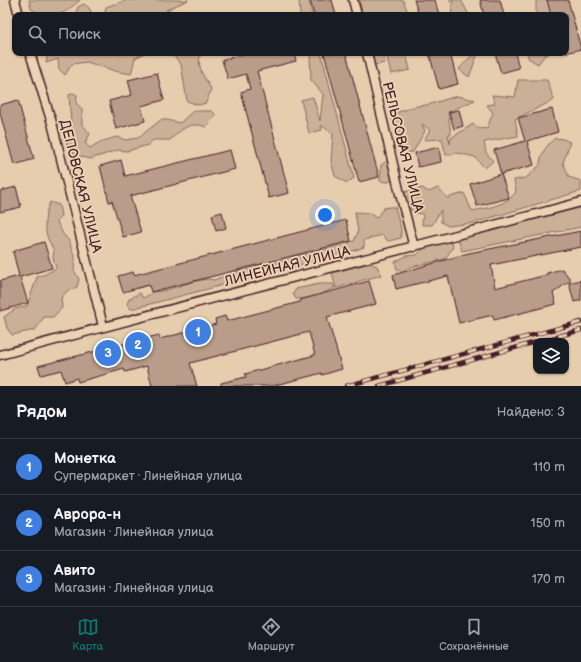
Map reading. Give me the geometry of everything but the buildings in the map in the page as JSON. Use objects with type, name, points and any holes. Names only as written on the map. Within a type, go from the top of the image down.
[{"type":"street","points":[[15,0],[18,12]]},
{"type":"street","points":[[353,0],[356,12]]},
{"type":"street","name":"ДЕПОВСКАЯ УЛИЦА","points":[[31,56],[52,123],[103,326]]},
{"type":"street","name":"РЕЛЬСОВАЯ УЛИЦА","points":[[368,56],[400,194],[414,246]]},
{"type":"street","name":"ЛИНЕЙНАЯ УЛИЦА","points":[[0,355],[103,326],[581,202]]},
{"type":"shaded area","points":[[29,0],[80,0],[65,12],[37,12],[31,9]]},
{"type":"shaded area","points":[[127,0],[188,0],[166,10],[172,12],[105,12],[106,7]]},
{"type":"shaded area","points":[[299,0],[309,0],[311,12],[300,12]]},
{"type":"shaded area","points":[[359,0],[403,0],[408,12],[362,12]]},
{"type":"shaded area","points":[[449,0],[461,0],[467,12],[451,12],[453,2]]},
{"type":"shaded area","points":[[536,0],[549,0],[552,12],[536,12]]},
{"type":"shaded area","points":[[84,4],[91,12],[76,12],[78,7]]},
{"type":"shaded area","points":[[47,56],[139,56],[135,58],[131,74],[115,71],[87,62],[72,64],[65,75],[59,69],[58,59],[46,63]]},
{"type":"shaded area","points":[[174,56],[200,56],[199,61],[201,69],[211,89],[206,103],[198,105],[187,101],[181,64]]},
{"type":"shaded area","points":[[310,56],[322,56],[354,178],[347,183],[335,176],[331,161],[333,134],[321,125],[322,130],[309,133],[301,100],[313,97],[320,121],[323,94],[311,80]]},
{"type":"shaded area","points":[[373,56],[384,56],[385,63],[375,65]]},
{"type":"shaded area","points":[[387,56],[407,56],[410,70],[391,74]]},
{"type":"shaded area","points":[[471,56],[477,56],[469,77],[459,69]]},
{"type":"shaded area","points":[[528,56],[544,56],[538,64],[528,58]]},
{"type":"shaded area","points":[[518,80],[547,80],[554,100],[515,119],[518,136],[484,142],[486,153],[493,161],[485,168],[475,157],[458,153],[446,155],[442,139],[424,140],[430,130],[422,124],[425,131],[413,152],[407,153],[392,119],[398,112],[457,96],[475,100],[448,112],[451,135],[448,135],[450,144],[451,138],[473,124],[479,129],[487,128],[493,113],[487,105],[495,104],[492,95],[515,97]]},
{"type":"shaded area","points":[[73,93],[77,95],[76,103],[82,109],[82,124],[90,134],[85,143],[90,148],[100,142],[117,137],[125,140],[138,138],[162,119],[180,123],[193,111],[212,111],[216,115],[206,127],[195,125],[186,127],[170,140],[153,140],[148,145],[127,151],[118,150],[90,159],[76,155],[67,145],[65,127],[71,123],[69,95]]},
{"type":"shaded area","points":[[555,138],[570,142],[563,163],[569,177],[581,181],[581,191],[473,223],[448,226],[441,222],[441,210],[432,225],[422,225],[423,214],[414,212],[409,208],[404,192],[422,188],[429,192],[438,188],[447,198],[464,193],[472,211],[502,203],[512,197],[516,192],[514,180],[526,178],[540,165],[544,150]]},
{"type":"shaded area","points":[[387,161],[392,161],[393,180],[388,182],[380,181],[381,165]]},
{"type":"shaded area","points":[[50,202],[59,205],[61,216],[57,222],[63,234],[69,241],[75,258],[74,270],[79,279],[77,287],[67,291],[61,298],[62,308],[53,317],[44,317],[35,330],[12,335],[7,328],[4,317],[15,309],[27,306],[37,277],[56,268],[53,258],[54,250],[48,239],[45,227],[47,209]]},
{"type":"shaded area","points":[[395,207],[401,229],[401,238],[388,241],[382,235],[364,240],[364,247],[356,250],[131,309],[127,304],[129,299],[140,293],[143,298],[152,292],[162,291],[207,279],[214,280],[235,272],[271,262],[278,263],[287,257],[311,253],[354,241],[358,232],[355,212],[369,213],[376,218],[384,208]]},
{"type":"shaded area","points":[[579,208],[581,214],[581,227],[462,251],[458,239]]},
{"type":"shaded area","points":[[445,241],[452,243],[453,247],[445,259],[411,267],[403,271],[397,269],[395,262],[406,256],[417,255],[424,248]]},
{"type":"shaded area","points":[[370,263],[377,266],[381,275],[336,288],[332,273]]},
{"type":"shaded area","points":[[319,284],[333,284],[335,288],[301,299],[296,299],[293,294],[296,289]]},
{"type":"railway","points":[[346,386],[581,322]]},
{"type":"railway","points":[[552,338],[581,330]]},
{"type":"railway","points":[[379,386],[533,343]]},
{"type":"place","name":"Монетка","points":[[198,332]]},
{"type":"place","name":"Аврора-н","points":[[138,345]]},
{"type":"place","name":"Авито","points":[[108,353]]}]
